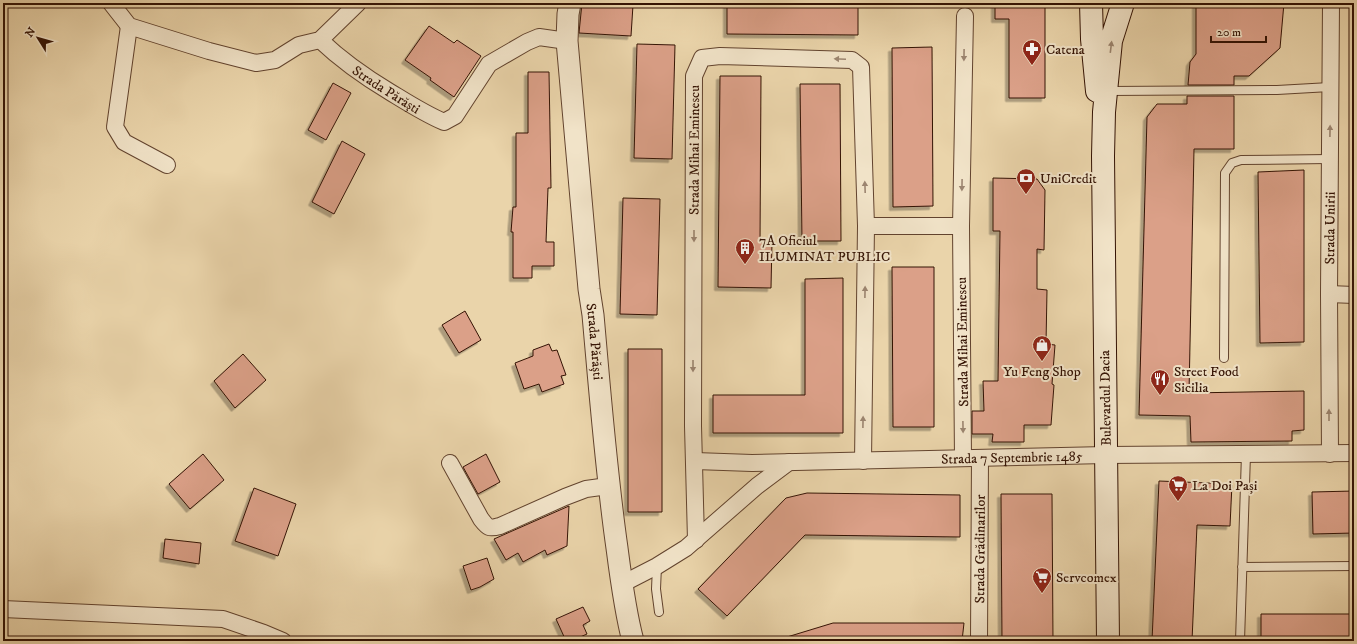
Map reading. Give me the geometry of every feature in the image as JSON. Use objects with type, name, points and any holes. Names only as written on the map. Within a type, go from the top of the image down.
[{"type":"main road","name":"Bulevardul Dacia","points":[[1091,3],[1092,38],[1103,156]]},
{"type":"main road","name":"Bulevardul Dacia","points":[[1108,641],[1103,156],[1106,91],[1111,41],[1123,3]]},
{"type":"street","points":[[111,3],[129,26],[256,63],[275,60],[299,45],[320,40],[358,3]]},
{"type":"street","name":"Strada Părăști","points":[[570,3],[567,41],[608,486],[622,584],[633,641]]},
{"type":"street","name":"Strada Unirii","points":[[1330,454],[1329,294],[1331,3]]},
{"type":"street","name":"Strada Mihai Eminescu","points":[[964,458],[961,226],[965,16]]},
{"type":"street","points":[[129,26],[115,127],[124,142],[167,164]]},
{"type":"street","name":"Strada Părăști","points":[[320,40],[332,52],[371,80],[424,113],[444,122],[455,116],[489,64],[528,42],[539,38],[567,41]]},
{"type":"street","name":"Strada Mihai Eminescu","points":[[696,540],[693,418],[694,76],[702,58],[720,56],[852,60],[861,67],[866,226]]},
{"type":"street","points":[[863,460],[866,226],[961,226]]},
{"type":"street","points":[[1329,294],[1354,294]]},
{"type":"street","name":"Strada 7 Septembrie 1485","points":[[695,461],[752,463],[1106,455],[1354,454]]},
{"type":"street","name":"Strada Grădinarilor","points":[[979,641],[980,458]]},
{"type":"street","points":[[622,584],[657,566],[696,540],[752,490],[789,462]]},
{"type":"street","points":[[450,463],[481,519],[487,527],[493,528],[586,489],[608,486]]},
{"type":"street","points":[[3,609],[223,619],[283,641]]},
{"type":"lane","points":[[1106,91],[1276,90],[1330,87]]},
{"type":"lane","points":[[1224,358],[1225,173],[1232,163],[1241,160],[1330,159]]},
{"type":"lane","points":[[1240,641],[1246,454]]},
{"type":"lane","points":[[657,566],[656,589],[659,612]]},
{"type":"lane","points":[[1242,567],[1354,566]]},
{"type":"building","points":[[582,3],[633,5],[631,36],[579,33]]},
{"type":"building","points":[[727,3],[858,3],[858,35],[727,34]]},
{"type":"building","points":[[995,3],[1045,3],[1045,98],[1009,98],[1009,19],[995,19]]},
{"type":"building","points":[[1196,3],[1284,3],[1280,48],[1249,76],[1234,76],[1234,85],[1188,85],[1190,62],[1196,54]]},
{"type":"building","points":[[429,26],[454,43],[457,40],[481,56],[454,97],[430,80],[431,78],[405,60]]},
{"type":"building","points":[[637,44],[675,45],[672,159],[634,158]]},
{"type":"building","points":[[932,47],[933,206],[893,207],[892,48]]},
{"type":"building","points":[[528,72],[549,72],[551,188],[548,188],[546,242],[554,242],[554,266],[532,266],[532,278],[513,278],[513,232],[511,232],[513,207],[516,207],[516,133],[528,133]]},
{"type":"building","points":[[720,76],[761,76],[760,242],[772,242],[771,288],[718,287]]},
{"type":"building","points":[[333,83],[351,93],[326,140],[308,130]]},
{"type":"building","points":[[800,84],[840,84],[841,241],[802,241]]},
{"type":"building","points":[[1187,96],[1234,96],[1234,149],[1194,149],[1189,393],[1304,391],[1304,430],[1292,431],[1292,441],[1191,442],[1190,416],[1139,415],[1147,117],[1157,104],[1187,104]]},
{"type":"building","points":[[342,141],[365,154],[334,214],[312,202]]},
{"type":"building","points":[[1304,170],[1304,342],[1260,343],[1258,172]]},
{"type":"building","points":[[993,178],[1037,179],[1045,190],[1044,250],[1037,249],[1037,289],[1047,290],[1046,344],[1055,345],[1051,425],[1024,425],[1024,442],[992,442],[993,434],[972,434],[972,411],[984,411],[983,381],[998,381],[1000,231],[993,231]]},
{"type":"building","points":[[623,198],[660,199],[657,315],[620,314]]},
{"type":"building","points":[[892,267],[934,267],[934,427],[893,427]]},
{"type":"building","points":[[843,278],[843,433],[713,433],[713,395],[805,395],[805,279]]},
{"type":"building","points":[[465,311],[481,340],[459,353],[442,325]]},
{"type":"building","points":[[549,344],[552,351],[557,350],[566,375],[561,376],[564,384],[542,392],[539,384],[524,389],[515,363],[533,356],[533,350]]},
{"type":"building","points":[[628,349],[662,349],[662,512],[628,512]]},
{"type":"building","points":[[243,354],[266,380],[235,408],[214,381]]},
{"type":"building","points":[[203,454],[224,480],[190,509],[169,484]]},
{"type":"building","points":[[486,454],[500,482],[478,494],[463,467]]},
{"type":"building","points":[[1159,481],[1232,484],[1230,526],[1197,525],[1192,641],[1152,641]]},
{"type":"building","points":[[254,488],[296,504],[278,556],[235,541]]},
{"type":"building","points":[[1354,491],[1354,533],[1313,534],[1312,492]]},
{"type":"building","points":[[807,493],[960,495],[960,537],[805,535],[727,616],[698,589],[786,498]]},
{"type":"building","points":[[1001,494],[1052,494],[1053,641],[1002,641]]},
{"type":"building","points":[[569,506],[567,546],[547,555],[545,550],[523,562],[518,553],[506,560],[494,539]]},
{"type":"building","points":[[165,539],[201,543],[199,564],[163,558]]},
{"type":"building","points":[[487,558],[494,579],[471,590],[463,566]]},
{"type":"building","points":[[583,607],[590,621],[583,625],[587,634],[571,641],[566,641],[556,619]]},
{"type":"building","points":[[1261,614],[1354,614],[1354,641],[1261,641]]},
{"type":"building","points":[[833,623],[964,623],[962,641],[787,641],[787,637]]},
{"type":"place","name":"Catena","points":[[1032,66]]},
{"type":"place","name":"UniCredit","points":[[1026,195]]},
{"type":"place","name":"7A Oficiul ILUMINAT PUBLIC","points":[[745,265]]},
{"type":"place","name":"Yu Feng Shop","points":[[1042,362]]},
{"type":"place","name":"Street Food Sicilia","points":[[1160,396]]},
{"type":"place","name":"La Doi Pași","points":[[1178,502]]},
{"type":"place","name":"Servcomex","points":[[1042,594]]}]
